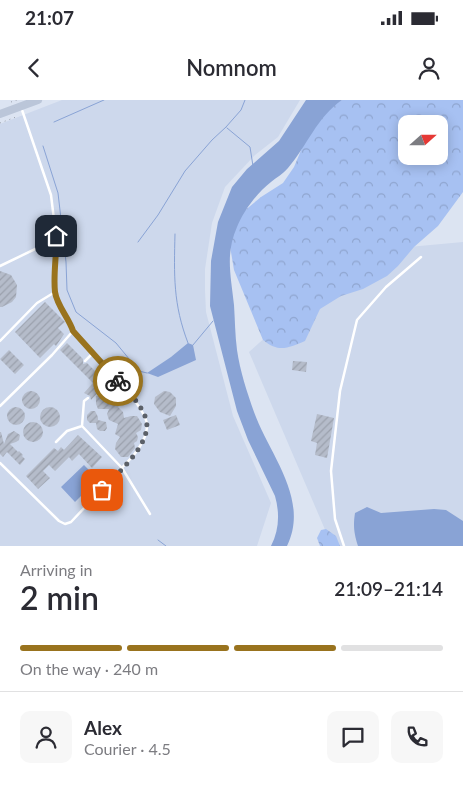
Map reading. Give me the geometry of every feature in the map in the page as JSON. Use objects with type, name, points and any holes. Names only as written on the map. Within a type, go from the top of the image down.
[{"type":"main road","points":[[0,114],[16,102],[38,100]]},
{"type":"lane","points":[[0,463],[58,521],[64,524],[71,522],[142,445],[146,420],[143,412],[125,389],[73,331],[59,303],[55,292],[56,240],[51,195],[16,102]]},
{"type":"lane","points":[[0,266],[56,240]]},
{"type":"lane","points":[[344,546],[335,519],[331,471],[340,391],[357,320],[386,287],[421,257]]},
{"type":"lane","points":[[0,341],[37,303],[55,292]]},
{"type":"lane","points":[[0,406],[52,355],[73,331]]},
{"type":"lane","points":[[85,361],[93,353]]},
{"type":"lane","points":[[88,398],[84,401],[82,426],[122,468],[150,514]]},
{"type":"lane","points":[[56,442],[67,432],[82,426]]},
{"type":"path","points":[[0,123],[16,117]]},
{"type":"shaded area","points":[[62,100],[300,100],[278,137],[255,155],[225,187],[212,223],[205,269],[206,312],[233,416],[271,503],[257,546],[0,546],[0,124]]},
{"type":"shaded area","points":[[306,100],[342,100],[319,123],[288,168],[266,186],[251,202],[243,214],[233,237],[230,256],[236,344],[242,374],[254,412],[285,477],[294,511],[293,528],[287,546],[271,546],[277,528],[277,503],[237,411],[210,306],[211,261],[218,222],[232,187],[247,169],[279,141]]},
{"type":"shaded area","points":[[463,242],[463,546],[332,546],[249,352],[278,326],[387,249]]},
{"type":"shaded area","points":[[188,343],[193,345],[196,360],[158,377],[147,373],[171,357]]},
{"type":"shaded area","points":[[84,465],[98,479],[75,502],[61,487]]},
{"type":"shaded area","points":[[367,507],[381,513],[434,509],[446,510],[463,521],[463,546],[358,546],[354,529],[355,513]]},
{"type":"green space","points":[[342,100],[463,100],[463,192],[438,226],[414,247],[387,276],[363,289],[341,296],[320,309],[305,341],[279,348],[263,340],[234,270],[230,246],[238,216],[261,197],[283,183],[294,167],[314,126],[327,108]]},
{"type":"green space","points":[[326,529],[336,536],[340,546],[320,546],[317,538],[321,530]]},
{"type":"building","points":[[0,271],[11,275],[17,285],[16,297],[12,302],[2,307],[0,307]]},
{"type":"building","points":[[45,302],[65,322],[58,328],[64,334],[56,346],[54,344],[40,358],[15,332]]},
{"type":"building","points":[[67,343],[83,359],[83,364],[87,363],[102,378],[105,376],[116,386],[109,394],[103,387],[91,400],[90,396],[84,393],[93,383],[60,350]]},
{"type":"building","points":[[9,350],[24,365],[15,374],[0,359]]},
{"type":"building","points":[[293,361],[307,362],[306,372],[292,370]]},
{"type":"building","points":[[31,391],[37,394],[40,400],[37,406],[31,409],[25,406],[22,400],[25,394]]},
{"type":"building","points":[[164,391],[170,392],[176,398],[176,406],[170,416],[160,412],[154,404],[155,397]]},
{"type":"building","points":[[119,395],[123,400],[118,407],[123,412],[124,418],[137,416],[142,424],[141,430],[136,433],[138,437],[134,443],[135,448],[128,457],[121,457],[115,449],[120,437],[115,434],[118,424],[109,420],[107,414],[109,409],[98,409],[96,404],[96,396],[106,396],[104,398]]},
{"type":"building","points":[[12,407],[20,407],[25,412],[23,423],[12,425],[7,420],[7,412]]},
{"type":"building","points":[[50,407],[57,410],[60,417],[57,424],[50,427],[43,424],[40,417],[43,410]]},
{"type":"building","points":[[91,411],[95,411],[98,420],[106,422],[107,428],[105,431],[100,431],[97,429],[96,423],[90,423],[87,420],[87,415]]},
{"type":"building","points":[[317,414],[334,418],[327,458],[315,455],[317,443],[311,441]]},
{"type":"building","points":[[176,415],[180,425],[167,430],[163,420]]},
{"type":"building","points":[[33,422],[40,425],[43,432],[40,439],[33,442],[26,439],[23,432],[26,425]]},
{"type":"building","points":[[14,431],[20,435],[19,440],[10,444],[25,459],[20,465],[7,452],[3,457],[0,454],[0,432],[4,444],[8,434]]},
{"type":"building","points":[[78,435],[102,457],[92,468],[79,454],[72,461],[69,457],[55,471],[49,465],[43,471],[50,478],[38,489],[26,476],[54,448],[58,451],[61,447],[64,450]]},
{"type":"waterway","points":[[54,122],[104,100]]},
{"type":"waterway","points":[[138,242],[158,215],[185,171],[241,110],[245,100]]},
{"type":"waterway","points":[[227,128],[250,147],[253,166]]},
{"type":"waterway","points":[[43,146],[58,193],[66,262],[67,290],[76,312],[116,343],[139,371],[147,373]]},
{"type":"waterway","points":[[175,234],[177,302],[188,343]]},
{"type":"waterway","points":[[193,345],[213,321]]},
{"type":"waterway","points":[[158,540],[166,546]]},
{"type":"way so far","points":[[102,490],[142,445],[147,425],[143,412],[118,381]]},
{"type":"route","points":[[56,236],[55,292],[59,303],[73,331],[118,381]]}]
